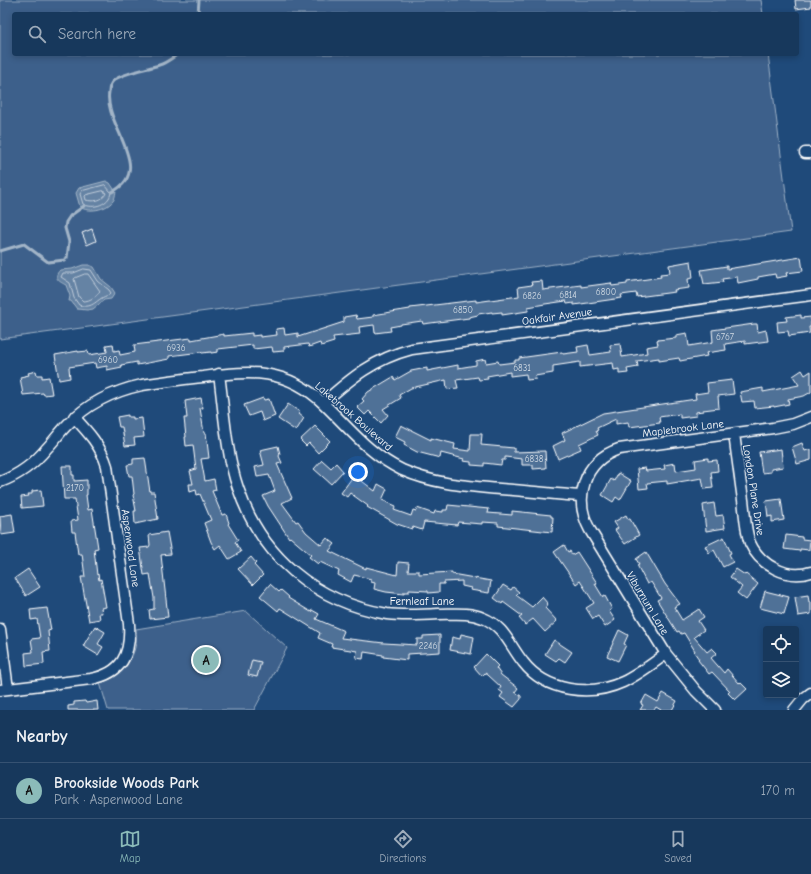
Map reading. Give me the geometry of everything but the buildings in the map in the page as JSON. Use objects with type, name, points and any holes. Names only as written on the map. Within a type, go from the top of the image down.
[{"type":"street","name":"Oakfair Avenue","points":[[323,403],[351,378],[366,368],[392,355],[412,349],[811,295]]},
{"type":"street","name":"Lakebrook Boulevard","points":[[0,482],[17,475],[32,464],[74,417],[98,401],[127,389],[142,385],[219,374],[245,372],[274,375],[300,386],[323,403],[371,450],[393,465],[418,476],[434,481],[458,485],[582,496]]},
{"type":"street","name":"Fernleaf Lane","points":[[219,374],[232,462],[238,487],[246,510],[257,530],[275,553],[291,569],[315,588],[345,603],[387,614],[465,614],[482,617],[500,628],[529,669],[550,683],[570,689],[598,690],[616,685],[632,677],[666,654]]},
{"type":"street","name":"Aspenwood Lane","points":[[4,690],[97,678],[111,672],[124,659],[129,644],[129,624],[107,466],[98,445],[74,417]]},
{"type":"street","name":"Maplebrook Lane","points":[[582,496],[586,479],[592,468],[599,460],[614,451],[639,446],[784,426],[811,417]]},
{"type":"street","name":"London Plane Drive","points":[[734,434],[748,536],[758,556],[770,566],[788,573],[802,574],[811,572]]},
{"type":"street","name":"Viburnum Lane","points":[[582,496],[583,514],[590,530],[666,654],[696,691],[715,710]]},
{"type":"street","points":[[0,628],[4,690]]},
{"type":"street","points":[[794,710],[811,693]]},
{"type":"shaded area","points":[[0,0],[761,0],[763,12],[12,12],[12,56],[768,56],[791,232],[0,339]]},
{"type":"shaded area","points":[[246,611],[287,648],[254,710],[108,710],[100,683],[108,680],[123,670],[128,663],[135,647],[137,638],[136,629]]},
{"type":"water","points":[[106,181],[110,183],[116,192],[115,198],[110,204],[97,210],[88,210],[80,207],[76,193],[79,188]]},
{"type":"water","points":[[83,265],[94,267],[101,279],[111,287],[115,293],[111,299],[104,300],[93,309],[87,310],[77,309],[71,301],[69,301],[70,296],[66,285],[59,281],[57,277],[60,270],[72,269]]},
{"type":"waterway","points":[[198,12],[199,0]]},
{"type":"waterway","points":[[112,192],[124,183],[129,172],[129,159],[109,105],[110,85],[117,78],[162,64],[175,56]]},
{"type":"waterway","points":[[0,251],[24,244],[48,262],[64,260],[67,258],[69,242],[65,228],[66,222],[70,216],[84,206]]},
{"type":"place","name":"Brookside Woods Park","points":[[206,660]]}]
